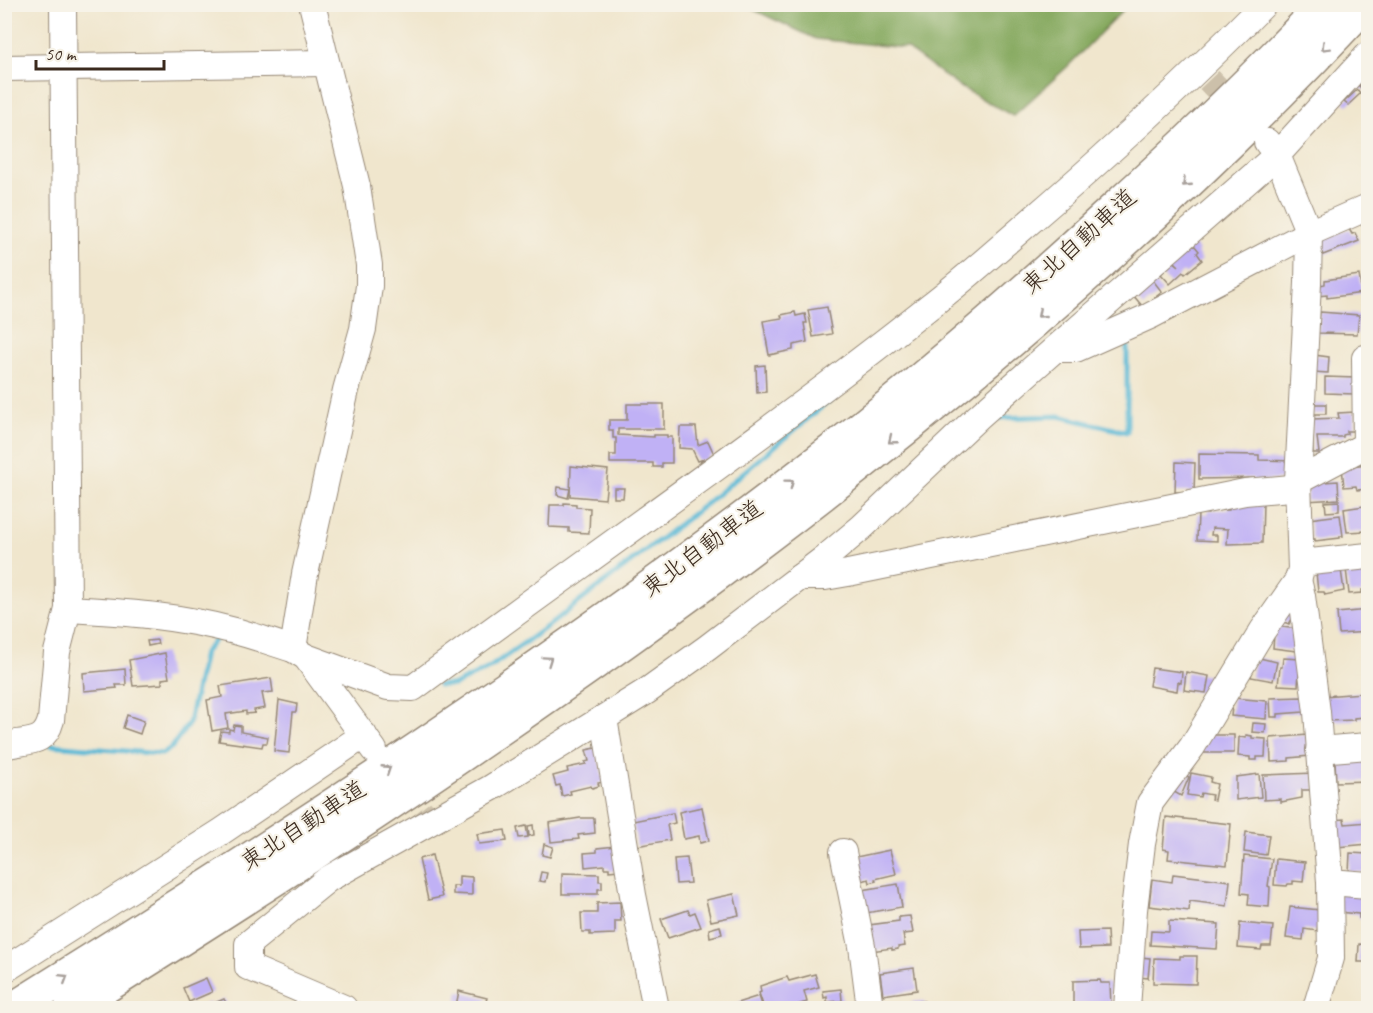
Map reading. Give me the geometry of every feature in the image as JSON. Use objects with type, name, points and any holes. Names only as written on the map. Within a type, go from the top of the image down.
[{"type":"highway","name":"東北自動車道","points":[[15,1008],[249,861],[470,715],[646,591],[813,466],[971,337],[1067,253],[1197,133],[1325,4]]},
{"type":"highway","name":"東北自動車道","points":[[71,1008],[261,887],[485,739],[663,614],[828,490],[898,435],[1085,276],[1219,152],[1365,4]]},
{"type":"street","points":[[4,746],[35,740],[44,735],[48,728],[51,720],[57,652],[68,609],[63,4]]},
{"type":"street","points":[[4,970],[221,832],[369,743],[297,647],[305,574],[346,390],[363,329],[369,286],[369,265],[357,186],[312,4]]},
{"type":"street","points":[[68,609],[141,614],[223,628],[297,647],[388,687],[413,688],[703,476],[931,305],[1205,74],[1264,4]]},
{"type":"street","points":[[344,1008],[248,967],[248,944],[328,879],[490,788],[647,691],[800,577],[862,527],[978,417],[1272,149],[1368,55]]},
{"type":"street","points":[[4,68],[325,63]]},
{"type":"street","points":[[1272,149],[1309,233],[1298,482],[1299,572],[1317,712],[1330,882],[1331,958],[1316,1008]]},
{"type":"street","points":[[1055,349],[1076,349],[1150,316],[1309,233],[1368,207]]},
{"type":"street","points":[[800,577],[825,577],[848,573],[1245,492],[1286,490],[1367,445],[1365,358]]},
{"type":"street","points":[[1127,1008],[1137,888],[1150,803],[1192,747],[1299,572],[1368,556]]},
{"type":"street","points":[[604,718],[633,895],[656,1008]]},
{"type":"street","points":[[1319,750],[1368,746]]},
{"type":"street","points":[[843,852],[862,946],[870,1008]]},
{"type":"street","points":[[1330,882],[1368,885]]},
{"type":"green space","points":[[737,5],[1128,5],[1067,67],[1013,116],[957,85],[906,48],[816,39],[752,9]]},
{"type":"building","points":[[1368,75],[1368,84],[1363,90],[1359,86]]},
{"type":"building","points":[[1357,90],[1360,94],[1348,105],[1344,102]]},
{"type":"building","points":[[1349,229],[1352,234],[1355,233],[1359,241],[1323,255],[1317,241]]},
{"type":"building","points":[[1194,245],[1202,260],[1170,284],[1161,274],[1174,262],[1179,266],[1174,261]]},
{"type":"building","points":[[1359,275],[1362,293],[1327,298],[1327,295],[1317,296],[1316,286],[1325,284],[1325,280]]},
{"type":"building","points":[[1152,279],[1162,292],[1143,307],[1133,295]]},
{"type":"building","points":[[827,307],[832,334],[813,337],[808,310]]},
{"type":"building","points":[[795,312],[796,316],[805,314],[807,342],[793,345],[793,350],[769,355],[763,321],[782,318],[781,315]]},
{"type":"building","points":[[1320,312],[1359,315],[1357,334],[1318,333]]},
{"type":"building","points":[[1314,355],[1329,357],[1328,373],[1313,372]]},
{"type":"building","points":[[765,365],[766,392],[757,393],[756,366]]},
{"type":"building","points":[[1325,377],[1356,378],[1355,394],[1325,393]]},
{"type":"building","points":[[627,404],[664,404],[664,429],[618,429],[618,435],[654,437],[654,435],[667,435],[667,437],[672,437],[672,463],[662,463],[662,467],[653,467],[653,463],[610,463],[610,455],[616,455],[616,438],[613,438],[613,430],[609,430],[609,420],[627,420]]},
{"type":"building","points":[[1313,404],[1326,404],[1326,414],[1313,414]]},
{"type":"building","points":[[1355,412],[1355,431],[1347,431],[1343,437],[1317,437],[1319,453],[1313,453],[1312,419],[1339,418],[1338,413]]},
{"type":"building","points":[[680,427],[696,427],[698,445],[708,441],[714,454],[705,462],[704,459],[698,461],[692,449],[679,448]]},
{"type":"building","points":[[1199,454],[1259,455],[1259,460],[1292,461],[1291,479],[1253,481],[1253,478],[1199,479]]},
{"type":"building","points":[[1176,462],[1195,463],[1194,492],[1175,492]]},
{"type":"building","points":[[1368,464],[1368,489],[1357,490],[1356,486],[1344,487],[1342,467]]},
{"type":"building","points":[[571,466],[608,470],[605,499],[570,496]]},
{"type":"building","points":[[1338,481],[1339,499],[1306,501],[1310,483]]},
{"type":"building","points":[[558,487],[570,489],[568,498],[557,495]]},
{"type":"building","points":[[614,488],[624,488],[623,498],[614,498]]},
{"type":"building","points":[[1339,501],[1339,511],[1326,512],[1325,502]]},
{"type":"building","points":[[1263,502],[1262,543],[1227,544],[1228,529],[1212,528],[1211,535],[1217,535],[1217,541],[1197,540],[1198,513],[1208,514],[1209,510],[1229,510],[1229,503]]},
{"type":"building","points":[[564,503],[590,508],[589,533],[569,532],[569,528],[549,527],[550,505],[564,505]]},
{"type":"building","points":[[1364,506],[1368,509],[1368,531],[1347,532],[1344,509]]},
{"type":"building","points":[[1340,515],[1343,536],[1315,541],[1312,539],[1309,519]]},
{"type":"building","points":[[1366,567],[1368,589],[1362,590],[1362,593],[1349,594],[1346,569]]},
{"type":"building","points":[[1341,570],[1344,591],[1325,595],[1324,592],[1318,592],[1316,572]]},
{"type":"building","points":[[1293,600],[1294,616],[1289,624],[1284,622],[1281,627],[1298,629],[1296,651],[1273,648],[1274,635]]},
{"type":"building","points":[[1368,610],[1368,632],[1339,634],[1337,613]]},
{"type":"building","points":[[157,640],[158,644],[148,646],[147,641]]},
{"type":"building","points":[[165,653],[169,678],[162,679],[162,684],[133,686],[129,660]]},
{"type":"building","points":[[1255,657],[1277,662],[1273,681],[1251,677]]},
{"type":"building","points":[[1283,658],[1300,659],[1298,686],[1278,685]]},
{"type":"building","points":[[1152,668],[1182,672],[1181,683],[1178,682],[1177,691],[1149,686]]},
{"type":"building","points":[[125,669],[126,685],[84,691],[83,673]]},
{"type":"building","points":[[1186,672],[1209,676],[1206,693],[1184,690]]},
{"type":"building","points":[[271,678],[273,692],[262,693],[265,708],[254,710],[255,713],[246,714],[246,711],[226,714],[228,728],[212,731],[207,700],[222,697],[220,686]]},
{"type":"building","points":[[1362,693],[1364,717],[1354,718],[1354,720],[1327,721],[1324,696]]},
{"type":"building","points":[[1303,697],[1304,712],[1278,714],[1278,717],[1271,717],[1270,698]]},
{"type":"building","points":[[1233,698],[1267,701],[1266,719],[1231,716]]},
{"type":"building","points":[[279,700],[297,704],[296,712],[293,712],[289,753],[274,751]]},
{"type":"building","points":[[127,715],[144,721],[140,734],[123,728]]},
{"type":"building","points":[[1253,723],[1266,724],[1265,733],[1252,732]]},
{"type":"building","points":[[234,725],[241,726],[241,732],[268,737],[267,743],[263,743],[262,747],[219,741],[221,731],[229,732],[229,729],[233,730]]},
{"type":"building","points":[[1210,735],[1234,735],[1234,753],[1201,753]]},
{"type":"building","points":[[1246,735],[1266,739],[1265,757],[1250,760],[1250,757],[1238,756],[1239,737],[1246,738]]},
{"type":"building","points":[[1308,735],[1310,756],[1271,762],[1270,738]]},
{"type":"building","points":[[596,748],[604,782],[592,788],[591,786],[570,791],[571,794],[562,796],[560,785],[556,786],[553,776],[568,772],[567,768],[586,764],[585,762],[589,761],[586,750]]},
{"type":"building","points":[[1366,757],[1368,781],[1336,782],[1335,761]]},
{"type":"building","points":[[1180,772],[1189,777],[1181,796],[1169,789]]},
{"type":"building","points":[[1191,773],[1211,777],[1210,782],[1217,784],[1214,800],[1211,799],[1212,795],[1201,793],[1200,797],[1187,795]]},
{"type":"building","points":[[1315,773],[1315,790],[1302,790],[1302,798],[1281,802],[1281,799],[1264,800],[1263,775]]},
{"type":"building","points":[[1259,774],[1261,797],[1236,800],[1236,777]]},
{"type":"building","points":[[702,807],[709,841],[700,843],[699,836],[684,839],[679,812]]},
{"type":"building","points":[[673,813],[675,823],[667,825],[670,840],[637,846],[633,821]]},
{"type":"building","points":[[1166,817],[1231,824],[1227,865],[1168,859],[1169,850],[1163,849]]},
{"type":"building","points":[[594,818],[595,833],[578,835],[579,839],[551,842],[549,823]]},
{"type":"building","points":[[1344,819],[1345,824],[1368,822],[1368,844],[1337,847],[1334,820]]},
{"type":"building","points":[[533,825],[534,835],[529,836],[528,826]]},
{"type":"building","points":[[526,826],[528,837],[519,838],[517,828]]},
{"type":"building","points":[[505,830],[507,841],[479,844],[477,834]]},
{"type":"building","points":[[1246,832],[1269,835],[1266,855],[1244,852]]},
{"type":"building","points":[[544,844],[553,847],[550,857],[542,855]]},
{"type":"building","points":[[616,846],[619,870],[609,871],[609,868],[604,868],[604,865],[585,867],[584,853],[597,852],[597,848]]},
{"type":"building","points":[[890,850],[896,874],[875,879],[876,881],[870,883],[869,879],[862,881],[856,857]]},
{"type":"building","points":[[1350,853],[1368,854],[1368,872],[1349,872]]},
{"type":"building","points":[[432,855],[442,897],[428,900],[419,859]]},
{"type":"building","points":[[1244,856],[1272,859],[1268,886],[1270,887],[1269,907],[1248,905],[1249,894],[1241,893]]},
{"type":"building","points":[[687,858],[690,883],[676,884],[674,859]]},
{"type":"building","points":[[1276,859],[1305,862],[1303,882],[1293,881],[1293,884],[1287,886],[1274,885]]},
{"type":"building","points":[[541,872],[547,873],[545,882],[539,881]]},
{"type":"building","points":[[562,873],[599,874],[602,889],[598,889],[598,894],[562,894]]},
{"type":"building","points":[[1173,874],[1230,881],[1227,906],[1190,901],[1189,911],[1149,906],[1152,879],[1172,882]]},
{"type":"building","points":[[459,876],[472,877],[472,895],[453,894],[453,886],[459,886]]},
{"type":"building","points":[[898,884],[902,907],[866,913],[861,890]]},
{"type":"building","points":[[1340,890],[1368,893],[1368,919],[1359,918],[1359,914],[1338,912]]},
{"type":"building","points":[[734,894],[739,915],[711,921],[706,900]]},
{"type":"building","points":[[620,902],[621,921],[615,921],[615,934],[590,935],[590,932],[582,932],[581,913],[597,913],[597,903]]},
{"type":"building","points":[[1290,907],[1320,910],[1317,931],[1304,929],[1303,940],[1286,938]]},
{"type":"building","points":[[688,910],[690,914],[695,912],[701,927],[668,938],[661,919]]},
{"type":"building","points":[[910,916],[913,933],[903,934],[905,946],[892,950],[892,948],[871,951],[869,925],[899,921],[899,917]]},
{"type":"building","points":[[1169,921],[1219,924],[1217,949],[1150,945],[1151,931],[1169,932]]},
{"type":"building","points":[[1240,923],[1273,926],[1271,946],[1262,946],[1261,950],[1238,948]]},
{"type":"building","points":[[720,926],[722,934],[710,937],[709,929]]},
{"type":"building","points":[[1107,931],[1108,948],[1079,949],[1078,932]]},
{"type":"building","points":[[1359,944],[1368,945],[1368,962],[1358,962]]},
{"type":"building","points":[[1180,956],[1197,956],[1196,984],[1153,983],[1154,958],[1180,959]]},
{"type":"building","points":[[1140,957],[1150,958],[1148,978],[1138,977]]},
{"type":"building","points":[[914,968],[917,990],[883,995],[880,973]]},
{"type":"building","points":[[815,974],[819,987],[804,991],[807,1002],[787,1008],[786,1005],[764,1008],[759,993],[761,992],[760,986],[787,977],[789,981]]},
{"type":"building","points":[[206,978],[212,992],[189,1002],[183,988]]},
{"type":"building","points":[[1100,980],[1101,983],[1110,983],[1111,1006],[1073,1005],[1073,981]]},
{"type":"building","points":[[841,989],[842,1001],[827,1002],[827,997],[824,998],[823,991]]},
{"type":"building","points":[[459,991],[487,998],[484,1008],[456,1006]]},
{"type":"building","points":[[759,996],[763,1008],[739,1008],[737,1003]]},
{"type":"building","points":[[224,999],[229,1008],[196,1008],[209,1003],[210,1005]]},
{"type":"building","points":[[924,1001],[925,1008],[912,1008],[912,1002]]},
{"type":"waterway","points":[[996,418],[1059,416],[1127,432],[1127,338],[1132,336]]},
{"type":"waterway","points":[[439,685],[454,685],[489,668],[552,623],[707,503],[843,389]]},
{"type":"waterway","points":[[51,745],[162,754],[172,747],[189,723],[204,653],[219,635]]},
{"type":"tunnel","points":[[1209,80],[1242,115]]},
{"type":"tunnel","points":[[396,779],[429,821]]}]
